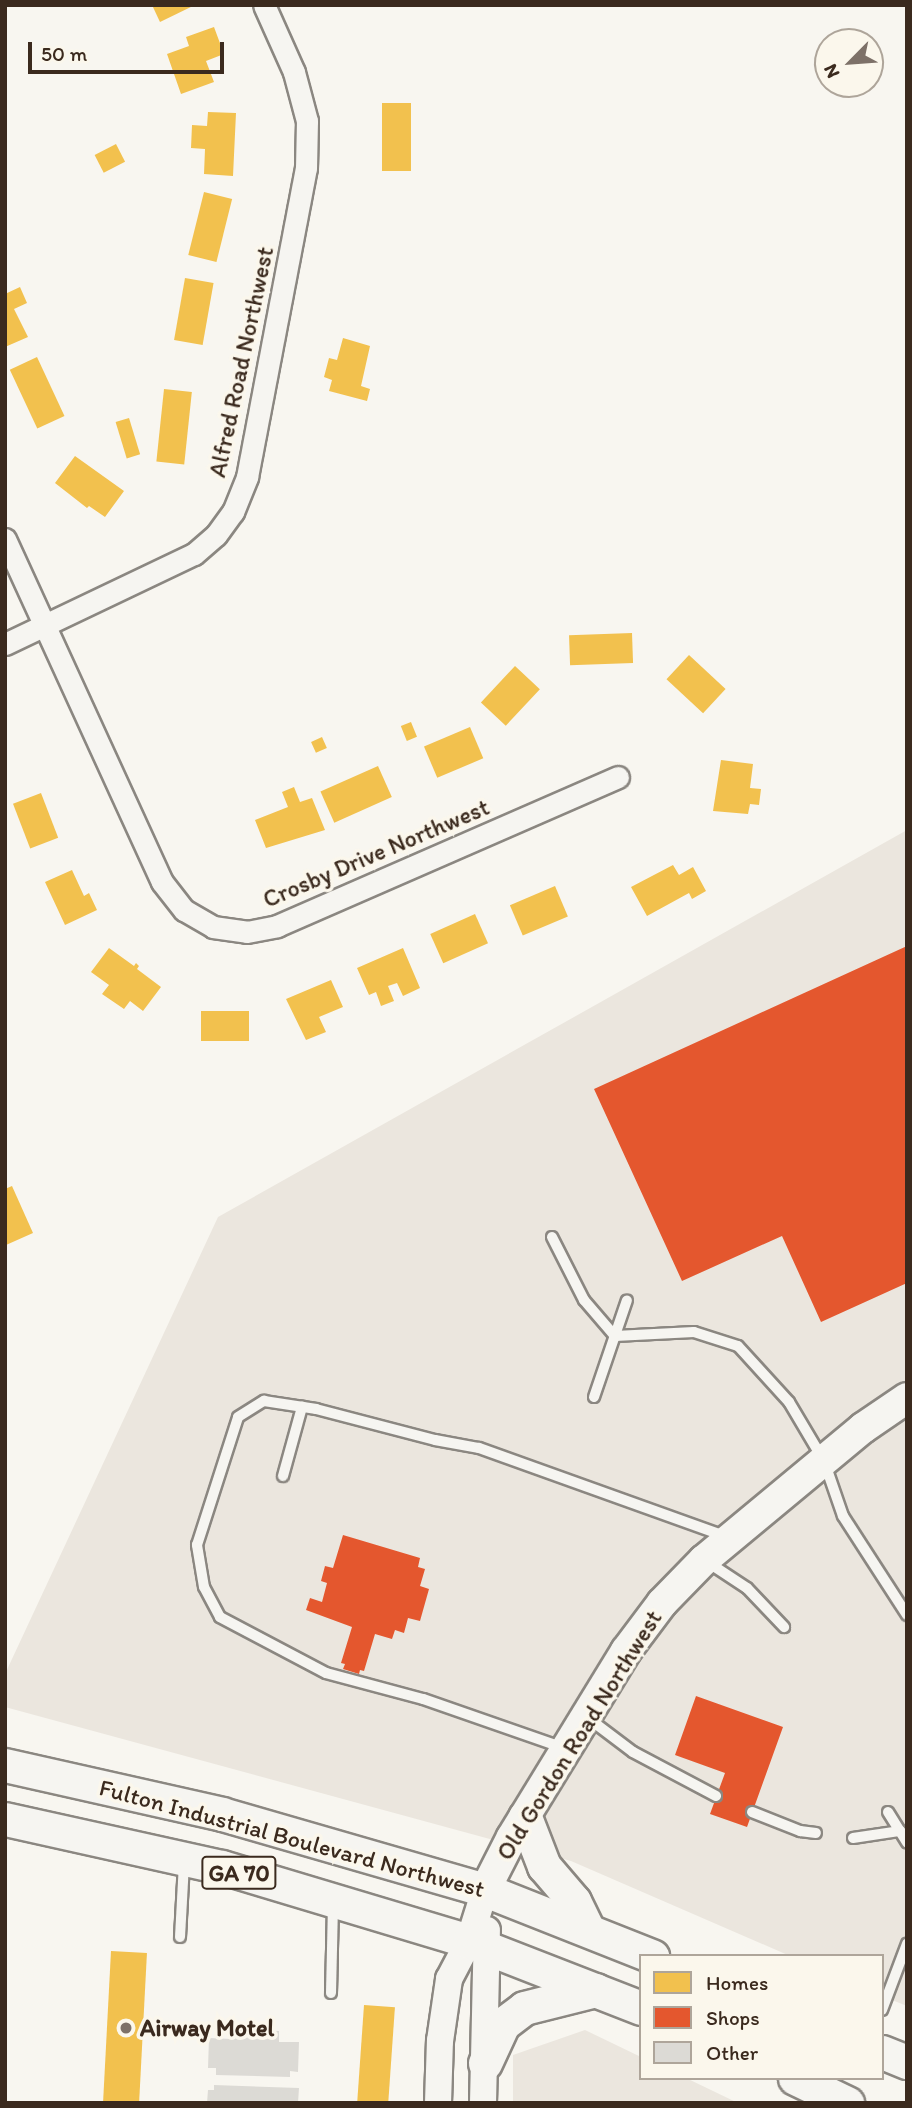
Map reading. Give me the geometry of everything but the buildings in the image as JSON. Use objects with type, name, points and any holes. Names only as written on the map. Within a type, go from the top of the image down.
[{"type":"main road","name":"Old Gordon Road Northwest","points":[[485,1890],[525,1817],[626,1651],[662,1603],[704,1560],[824,1461],[907,1398]]},
{"type":"main road","name":"Fulton Industrial Boulevard Northwest","points":[[5,1765],[222,1814],[485,1890],[647,1954]]},
{"type":"main road","points":[[525,1817],[544,1866],[574,1901],[588,1930]]},
{"type":"main road","name":"Fulton Industrial Boulevard Northwest","points":[[5,1819],[185,1859],[333,1900],[478,1944],[639,2007]]},
{"type":"main road","points":[[485,2063],[503,2024],[524,2008],[596,1990]]},
{"type":"main road","points":[[884,2053],[907,2062]]},
{"type":"main road","points":[[799,2080],[847,2103]]},
{"type":"street","name":"Alfred Road Northwest","points":[[5,645],[194,554],[216,535],[233,512],[247,477],[306,168],[307,121],[294,72],[264,5]]},
{"type":"street","name":"Crosby Drive Northwest","points":[[5,539],[162,882],[184,910],[213,927],[247,932],[276,926],[618,777]]},
{"type":"street","points":[[484,2103],[485,2063],[478,1944],[485,1890]]},
{"type":"street","points":[[438,2103],[440,2041],[449,1979],[478,1944]]},
{"type":"lane","points":[[552,1237],[584,1300],[615,1336]]},
{"type":"lane","points":[[594,1397],[627,1300]]},
{"type":"lane","points":[[615,1336],[694,1332],[738,1346],[789,1402],[824,1461],[843,1516],[907,1615]]},
{"type":"lane","points":[[566,1749],[423,1699],[326,1673],[220,1617],[204,1587],[197,1545],[238,1417],[264,1401],[302,1406],[435,1440],[479,1448],[731,1538]]},
{"type":"lane","points":[[283,1476],[302,1406]]},
{"type":"lane","points":[[704,1560],[747,1587],[783,1627]]},
{"type":"lane","points":[[586,1716],[633,1752],[716,1796]]},
{"type":"lane","points":[[752,1812],[800,1831],[816,1833]]},
{"type":"lane","points":[[888,1812],[907,1843]]},
{"type":"lane","points":[[853,1838],[900,1831]]},
{"type":"lane","points":[[180,1937],[185,1859]]},
{"type":"lane","points":[[331,1993],[333,1900]]},
{"type":"lane","points":[[884,2005],[907,1944]]},
{"type":"shaded area","points":[[907,830],[907,2006],[884,1997],[884,1954],[785,1954],[571,1861],[5,1707],[5,1674],[218,1217]]},
{"type":"shaded area","points":[[585,2030],[639,2056],[639,2080],[690,2080],[738,2103],[513,2103],[513,2055]]},
{"type":"place","name":"Airway Motel","points":[[126,2028]]}]
